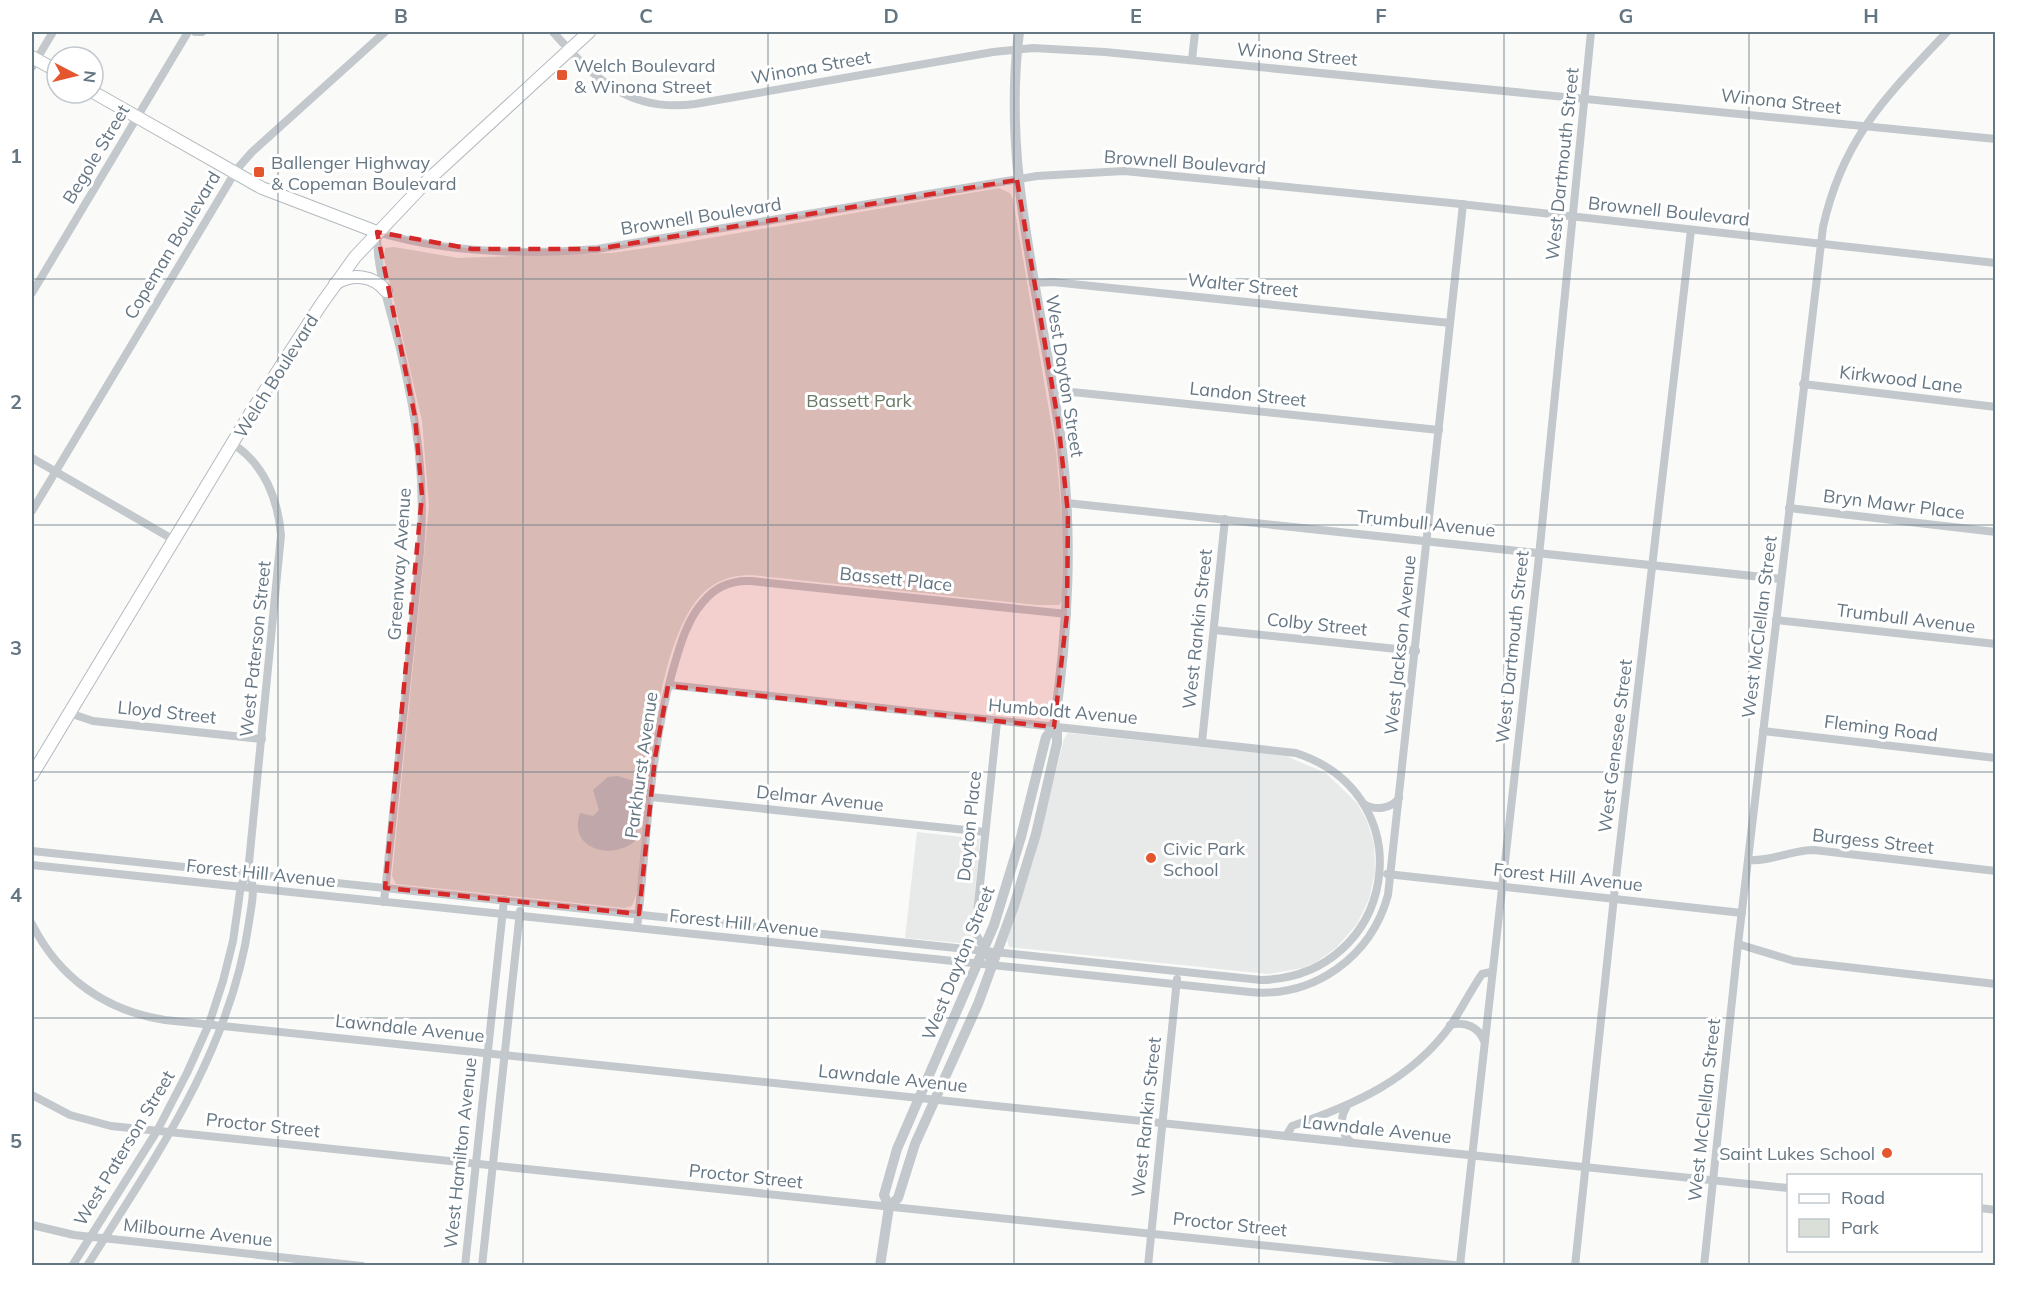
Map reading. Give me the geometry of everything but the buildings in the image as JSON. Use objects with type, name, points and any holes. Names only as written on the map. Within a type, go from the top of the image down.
[{"type":"main road","name":"Welch Boulevard","points":[[32,775],[232,444],[334,285],[377,232],[469,140],[589,32]]},
{"type":"main road","points":[[105,99],[234,173],[306,207],[377,232]]},
{"type":"main road","points":[[334,285],[349,278],[367,278],[380,284],[386,291]]},
{"type":"street","points":[[33,61],[53,32]]},
{"type":"street","name":"Begole Street","points":[[32,293],[188,32]]},
{"type":"street","points":[[195,32],[202,32]]},
{"type":"street","name":"Copeman Boulevard","points":[[32,511],[234,173],[246,157],[385,32]]},
{"type":"street","name":"Winona Street","points":[[553,32],[589,70],[618,92],[644,102],[677,106],[1017,49],[1076,50],[1995,139]]},
{"type":"street","name":"West Dayton Street","points":[[889,1208],[884,1198],[897,1149],[984,950],[1023,831],[1046,736],[1054,727],[1067,614],[1067,503],[1053,393],[1017,180],[1013,116],[1019,32]]},
{"type":"street","points":[[1192,60],[1195,32]]},
{"type":"street","name":"West Dartmouth Street","points":[[1461,1265],[1491,972],[1539,552],[1591,32]]},
{"type":"street","name":"West McClellan Street","points":[[1704,1266],[1738,944],[1820,243],[1836,182],[1864,126],[1888,93],[1947,32]]},
{"type":"street","name":"Brownell Boulevard","points":[[377,232],[416,242],[472,249],[555,251],[597,249],[1017,180],[1073,172],[1138,171],[1995,263]]},
{"type":"street","name":"West Jackson Avenue","points":[[1391,874],[1462,204]]},
{"type":"street","name":"West Genesee Street","points":[[1575,1266],[1614,898],[1691,230]]},
{"type":"street","name":"Greenway Avenue","points":[[377,232],[377,252],[416,417],[423,508],[384,902]]},
{"type":"street","name":"Walter Street","points":[[1033,283],[1053,282],[1450,323]]},
{"type":"street","name":"Kirkwood Lane","points":[[1803,384],[1995,407]]},
{"type":"street","name":"Landon Street","points":[[1053,393],[1072,392],[1439,430]]},
{"type":"street","name":"West Paterson Street","points":[[72,1266],[157,1131],[209,1024],[231,952],[241,887],[248,873],[282,535],[278,511],[265,479],[249,455],[232,444]]},
{"type":"street","points":[[32,458],[174,540]]},
{"type":"street","name":"Trumbull Avenue","points":[[1067,503],[1781,579]]},
{"type":"street","name":"Bryn Mawr Place","points":[[1789,508],[1995,532]]},
{"type":"street","name":"West Rankin Street","points":[[1202,742],[1225,519]]},
{"type":"street","name":"Bassett Place","points":[[721,586],[739,581],[759,581],[1067,614]]},
{"type":"street","name":"Parkhurst Avenue","points":[[637,928],[660,725],[669,685],[693,616],[706,598],[721,586]]},
{"type":"street","name":"Trumbull Avenue","points":[[1776,620],[1995,644]]},
{"type":"street","name":"Colby Street","points":[[1214,630],[1416,651]]},
{"type":"street","name":"Humboldt Avenue","points":[[669,685],[997,722],[1281,750],[1312,759],[1341,778],[1364,804],[1378,837],[1381,873]]},
{"type":"street","name":"Lloyd Street","points":[[69,713],[93,722],[262,739]]},
{"type":"street","name":"Dayton Place","points":[[993,965],[975,932],[997,722]]},
{"type":"street","name":"West Dayton Street","points":[[880,1266],[889,1208],[898,1198],[915,1144],[998,952],[1036,834],[1057,743],[1057,730],[1054,727]]},
{"type":"street","name":"Fleming Road","points":[[1763,731],[1995,758]]},
{"type":"street","points":[[1364,804],[1370,807],[1385,807],[1396,802],[1400,794]]},
{"type":"street","name":"Delmar Avenue","points":[[651,797],[985,832]]},
{"type":"street","points":[[1023,831],[1036,834]]},
{"type":"street","name":"Burgess Street","points":[[1748,860],[1762,860],[1797,850],[1814,850],[1995,871]]},
{"type":"street","name":"Forest Hill Avenue","points":[[32,851],[1116,965],[1269,979],[1293,976],[1317,967],[1340,951],[1358,932],[1371,906],[1381,873],[1742,913]]},
{"type":"street","name":"Forest Hill Avenue","points":[[32,865],[1268,993],[1297,988],[1328,975],[1355,954],[1371,936],[1385,908],[1391,874]]},
{"type":"street","name":"West Paterson Street","points":[[87,1266],[170,1132],[195,1086],[222,1025],[243,956],[253,888],[248,873]]},
{"type":"street","name":"West Hamilton Avenue","points":[[465,1266],[504,900]]},
{"type":"street","name":"West Hamilton Avenue","points":[[482,1266],[520,902]]},
{"type":"street","name":"Lawndale Avenue","points":[[32,924],[61,967],[78,983],[104,1001],[149,1017],[1787,1188]]},
{"type":"street","points":[[807,946],[809,932]]},
{"type":"street","points":[[916,957],[917,943]]},
{"type":"street","points":[[1738,944],[1794,961],[1995,984]]},
{"type":"street","points":[[1115,978],[1116,965]]},
{"type":"street","name":"West Rankin Street","points":[[1148,1266],[1178,971]]},
{"type":"street","points":[[1286,1136],[1292,1126],[1346,1107],[1400,1076],[1432,1047],[1450,1025],[1480,976],[1491,972]]},
{"type":"street","points":[[1450,1025],[1461,1023],[1473,1027],[1484,1041]]},
{"type":"street","name":"Proctor Street","points":[[32,1095],[58,1111],[84,1120],[157,1131],[1461,1265]]},
{"type":"street","points":[[1346,1107],[1342,1115],[1342,1126],[1345,1137],[1352,1143]]},
{"type":"street","name":"Milbourne Avenue","points":[[32,1225],[58,1233],[90,1237],[363,1266]]},
{"type":"highlighted area","points":[[1017,180],[1058,420],[1068,513],[1067,614],[1054,727],[668,686],[655,758],[639,914],[385,888],[422,495],[415,417],[377,232],[472,249],[597,249]]},
{"type":"shaded area","points":[[1068,733],[1286,756],[1326,773],[1357,803],[1367,821],[1374,844],[1375,872],[1369,899],[1357,924],[1336,948],[1316,962],[1302,968],[1268,974],[1009,947],[1007,940],[1033,862],[1064,739]]},
{"type":"shaded area","points":[[618,776],[634,781],[638,786],[637,839],[617,850],[595,849],[580,836],[578,826],[580,813],[593,816],[599,810],[593,790],[608,777]]},
{"type":"shaded area","points":[[917,832],[980,839],[970,944],[905,938]]},
{"type":"green space","name":"Bassett Park","points":[[999,188],[1010,193],[1013,200],[1056,451],[1063,529],[1062,601],[1059,605],[1037,605],[751,575],[725,579],[702,594],[687,614],[675,641],[666,672],[653,741],[639,879],[632,906],[625,908],[396,884],[392,876],[429,506],[422,421],[384,258],[385,248],[394,247],[458,258],[611,253]]},
{"type":"place","name":"Welch Boulevard & Winona Street","points":[[562,75]]},
{"type":"place","name":"Ballenger Highway & Copeman Boulevard","points":[[259,172]]},
{"type":"place","name":"Civic Park School","points":[[1151,858]]},
{"type":"place","name":"Saint Lukes School","points":[[1887,1153]]}]
